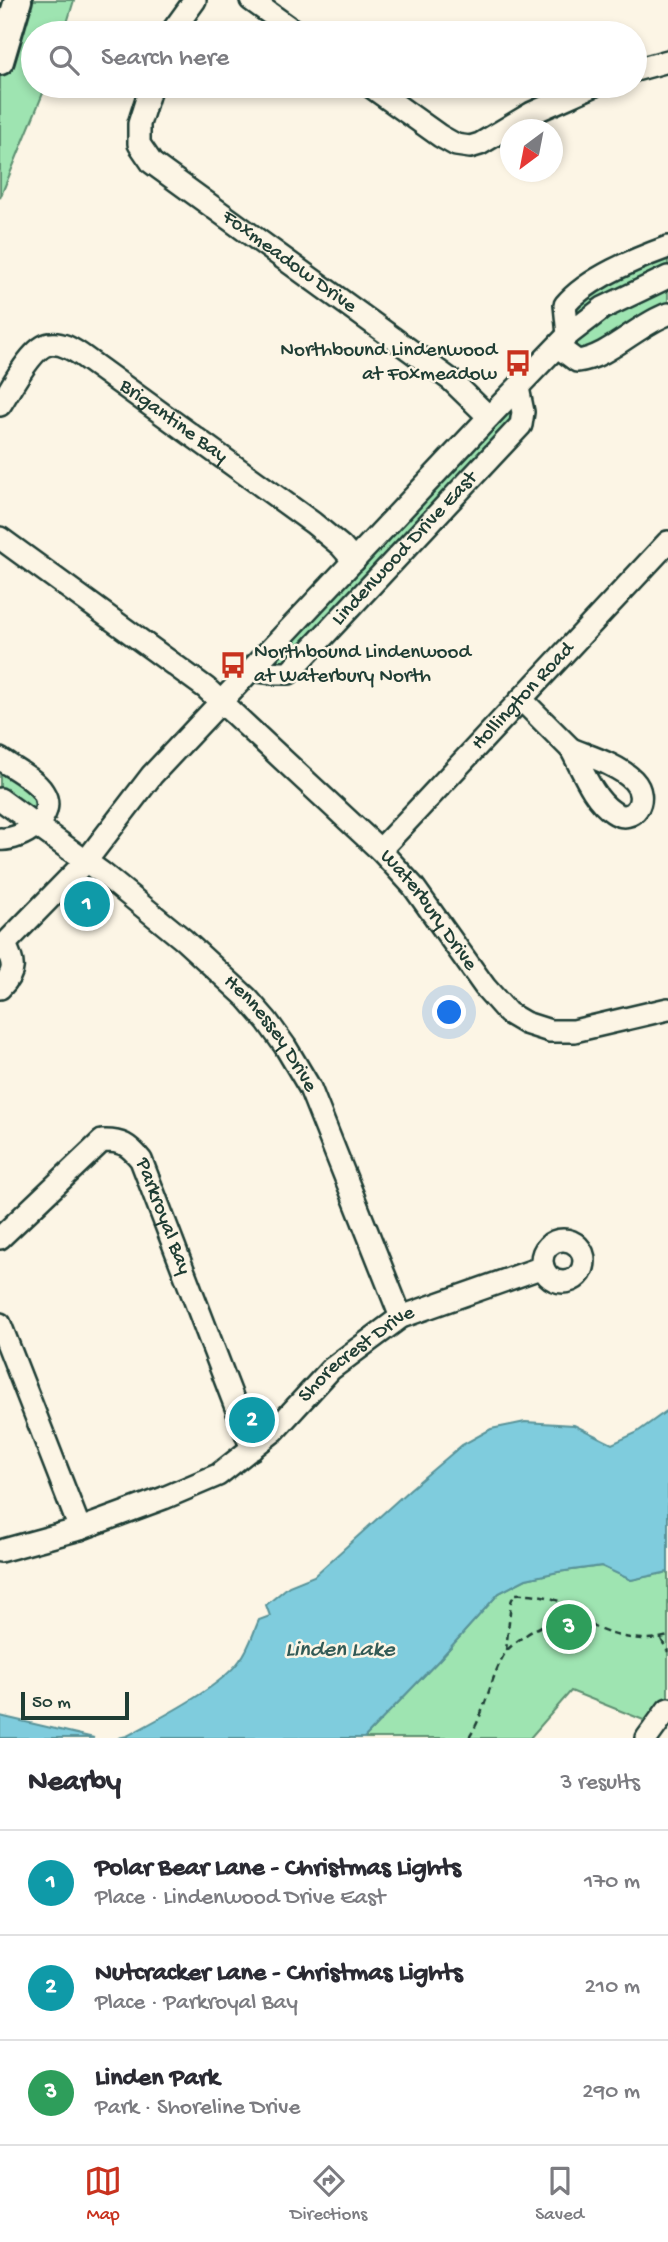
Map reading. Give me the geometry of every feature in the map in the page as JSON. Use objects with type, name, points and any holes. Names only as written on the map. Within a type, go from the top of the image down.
[{"type":"main road","points":[[0,61],[19,0]]},
{"type":"street","points":[[179,21],[194,0]]},
{"type":"street","points":[[251,0],[280,21]]},
{"type":"street","points":[[647,67],[668,61]]},
{"type":"street","name":"Foxmeadow Drive","points":[[147,98],[139,124],[139,144],[152,163],[451,380],[489,416]]},
{"type":"street","points":[[387,98],[440,136],[456,145],[470,146],[480,144],[532,113],[566,98]]},
{"type":"street","points":[[668,247],[607,274],[573,296],[565,305],[563,341],[578,361],[591,360],[650,321],[668,314]]},
{"type":"street","name":"Lindenwood Drive East","points":[[0,988],[13,971],[13,961],[2,947],[86,862],[152,775],[489,416],[563,341],[603,308],[668,276]]},
{"type":"street","name":"Brigantine Bay","points":[[0,405],[41,346],[51,343],[65,346],[313,523],[341,546],[354,561]]},
{"type":"street","name":"Lindenwood Drive East","points":[[251,670],[289,673],[521,425],[523,412],[517,388]]},
{"type":"street","points":[[0,538],[206,688],[221,702]]},
{"type":"street","name":"Hollington Road","points":[[380,850],[668,542]]},
{"type":"street","points":[[521,699],[571,749]]},
{"type":"street","name":"Waterbury Drive","points":[[221,702],[380,850],[413,886],[485,988],[508,1013],[525,1023],[550,1031],[574,1031],[668,1009]]},
{"type":"street","points":[[0,759],[42,789],[46,796],[47,809],[36,826],[16,838],[0,839]]},
{"type":"street","name":"Hennessey Drive","points":[[0,799],[86,862],[216,968],[247,998],[285,1046],[310,1088],[401,1317]]},
{"type":"street","name":"Parkroyal Bay","points":[[0,1238],[102,1141],[116,1140],[130,1147],[141,1160],[252,1449]]},
{"type":"street","name":"Shorecrest Drive","points":[[0,1551],[80,1529],[218,1475],[275,1430],[331,1369],[401,1317],[543,1267]]},
{"type":"street","points":[[0,1324],[80,1529]]},
{"type":"street","points":[[647,1738],[668,1709]]},
{"type":"path","points":[[469,1738],[506,1651],[514,1594],[561,1601],[572,1608],[576,1615],[608,1634],[661,1639],[668,1636]]},
{"type":"path","points":[[506,1651],[557,1618],[576,1615]]},
{"type":"path","points":[[661,1639],[668,1652]]},
{"type":"green space","points":[[18,0],[74,0],[68,21],[21,21],[21,98],[41,98],[0,198],[0,61]]},
{"type":"green space","points":[[668,254],[668,314],[577,361],[565,316],[583,297]]},
{"type":"green space","points":[[518,388],[523,412],[289,673],[251,670]]},
{"type":"green space","points":[[0,765],[38,795],[36,811],[0,786]]},
{"type":"green space","points":[[602,1566],[631,1580],[668,1572],[668,1709],[656,1725],[571,1691],[530,1738],[364,1738],[499,1593],[526,1579]]},
{"type":"water","name":"Linden Lake","points":[[668,1410],[668,1572],[631,1580],[601,1566],[526,1579],[499,1593],[364,1738],[118,1738],[127,1736],[171,1712],[204,1692],[231,1671],[243,1656],[259,1620],[270,1616],[266,1605],[289,1586],[314,1576],[462,1445],[491,1429],[525,1422],[574,1425],[612,1444],[636,1433]]},
{"type":"water","points":[[0,1716],[94,1738],[0,1738]]},
{"type":"place","name":"Northbound Lindenwood at Foxmeadow","points":[[518,363]]},
{"type":"place","name":"Northbound Lindenwood at Waterbury North","points":[[233,665]]},
{"type":"place","name":"Polar Bear Lane - Christmas Lights","points":[[87,904]]},
{"type":"place","name":"Nutcracker Lane - Christmas Lights","points":[[252,1420]]},
{"type":"place","name":"Linden Park","points":[[569,1627]]}]
